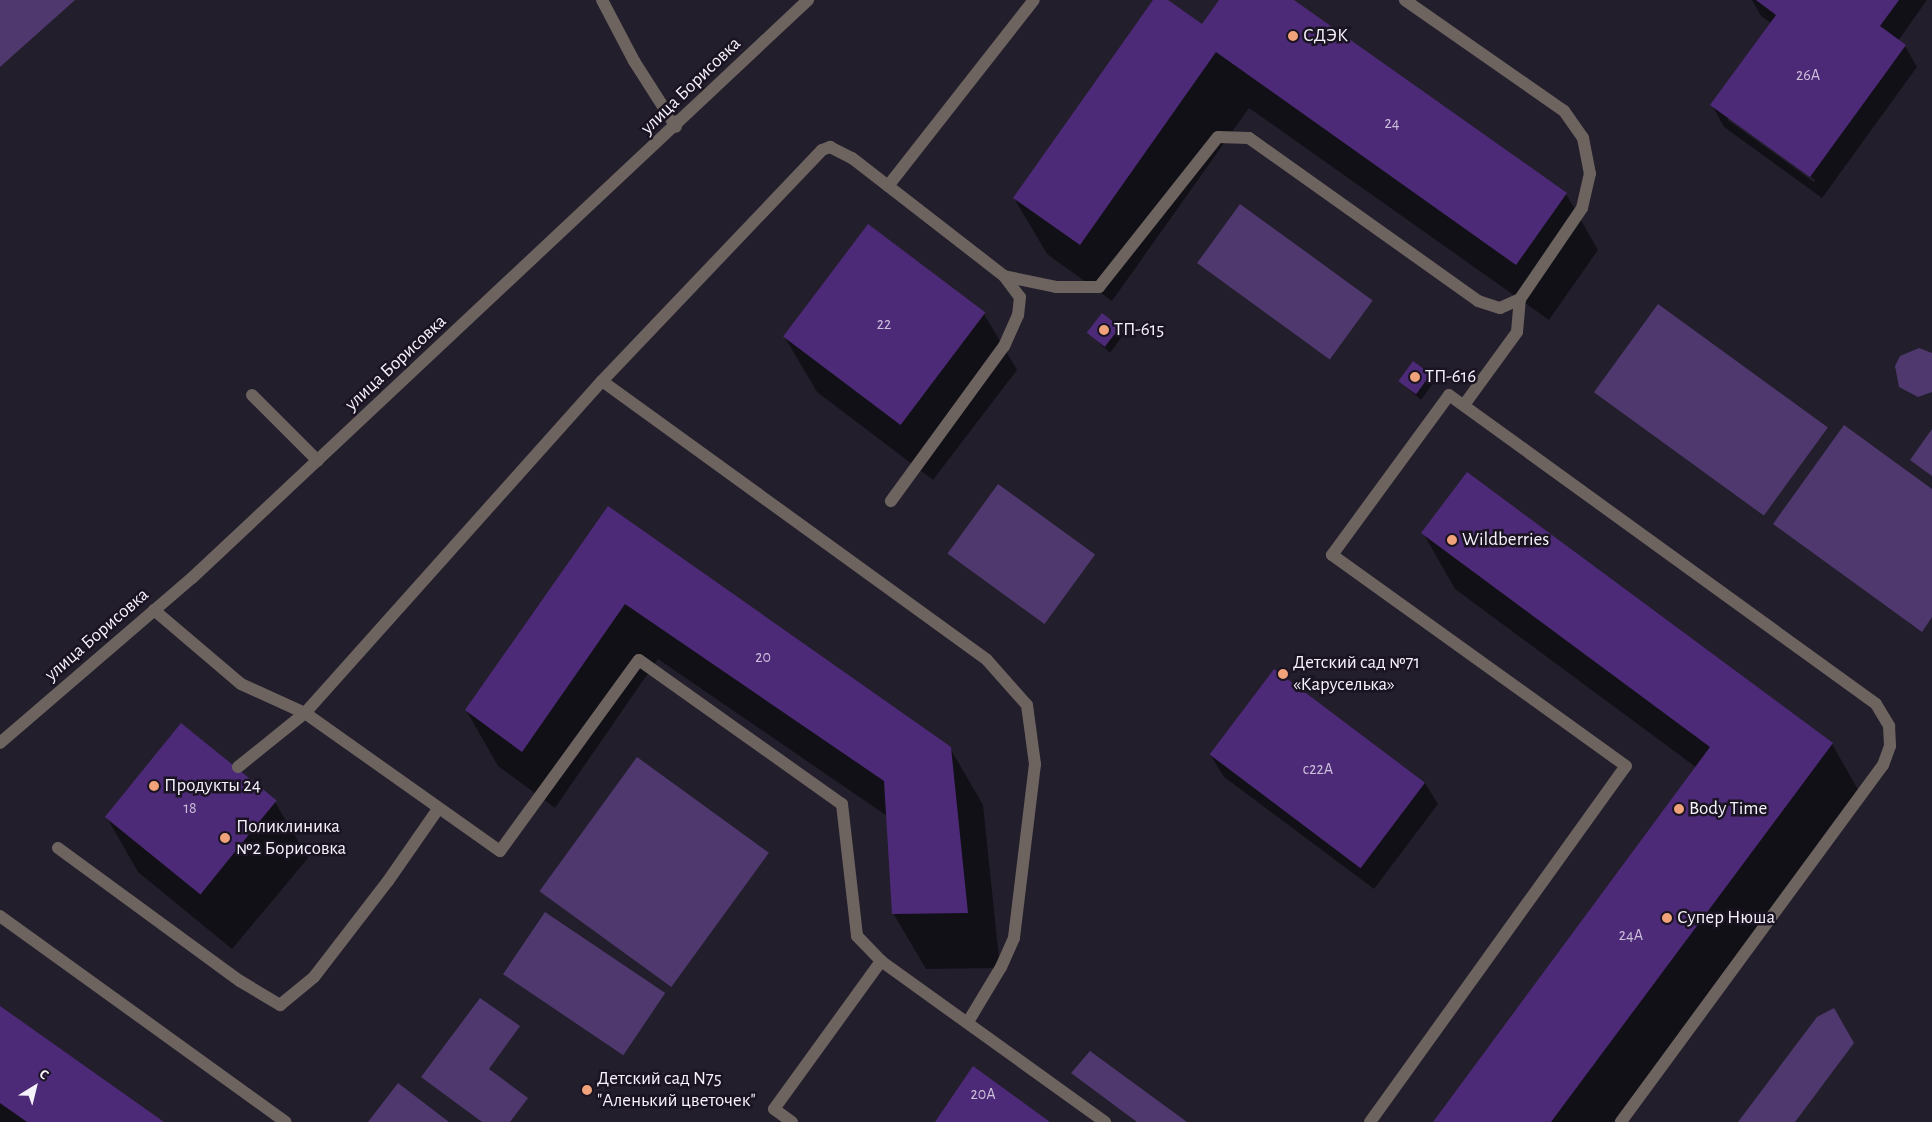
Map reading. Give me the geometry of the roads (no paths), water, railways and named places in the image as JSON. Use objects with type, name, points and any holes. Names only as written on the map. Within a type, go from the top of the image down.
[{"type":"street","points":[[602,0],[634,61],[676,127]]},
{"type":"street","name":"улица Борисовка","points":[[0,743],[154,610],[318,461],[676,127],[808,0]]},
{"type":"street","points":[[888,186],[1034,0]]},
{"type":"street","points":[[1004,276],[1056,287],[1099,287],[1218,137],[1250,138],[1478,301],[1500,308],[1520,298],[1582,208],[1590,174],[1583,138],[1564,111],[1405,0]]},
{"type":"street","points":[[238,767],[305,713],[602,381],[822,150],[830,147],[852,158],[1004,276],[1020,296],[1018,315],[1004,346],[891,501]]},
{"type":"street","points":[[1464,406],[1517,332],[1520,298]]},
{"type":"street","points":[[602,381],[987,660],[1027,705],[1035,764],[1014,938],[1001,967],[968,1022]]},
{"type":"street","points":[[252,395],[318,461]]},
{"type":"street","points":[[1370,1122],[1626,766],[1332,555],[1449,395],[1876,704],[1889,726],[1890,746],[1883,765],[1621,1122]]},
{"type":"street","points":[[154,610],[241,684],[305,713],[438,810],[500,851],[638,660],[842,804],[857,936],[881,961],[1105,1122]]},
{"type":"street","points":[[58,848],[240,982],[280,1005],[314,977],[388,881],[438,810]]},
{"type":"street","points":[[0,916],[286,1122]]},
{"type":"street","points":[[792,1122],[774,1109],[881,961]]},
{"type":"place","name":"СДЭК","points":[[1293,36]]},
{"type":"place","name":"ТП-615","points":[[1104,330]]},
{"type":"place","name":"ТП-616","points":[[1415,377]]},
{"type":"place","name":"Wildberries","points":[[1452,540]]},
{"type":"place","name":"Детский сад №71 «Каруселька»","points":[[1283,674]]},
{"type":"place","name":"Продукты 24","points":[[154,786]]},
{"type":"place","name":"Body Time","points":[[1679,809]]},
{"type":"place","name":"Поликлиника №2 Борисовка","points":[[225,838]]},
{"type":"place","name":"Супер Нюша","points":[[1667,918]]},
{"type":"place","name":"Детский сад N75 \"Аленький цветочек\"","points":[[587,1090]]}]
